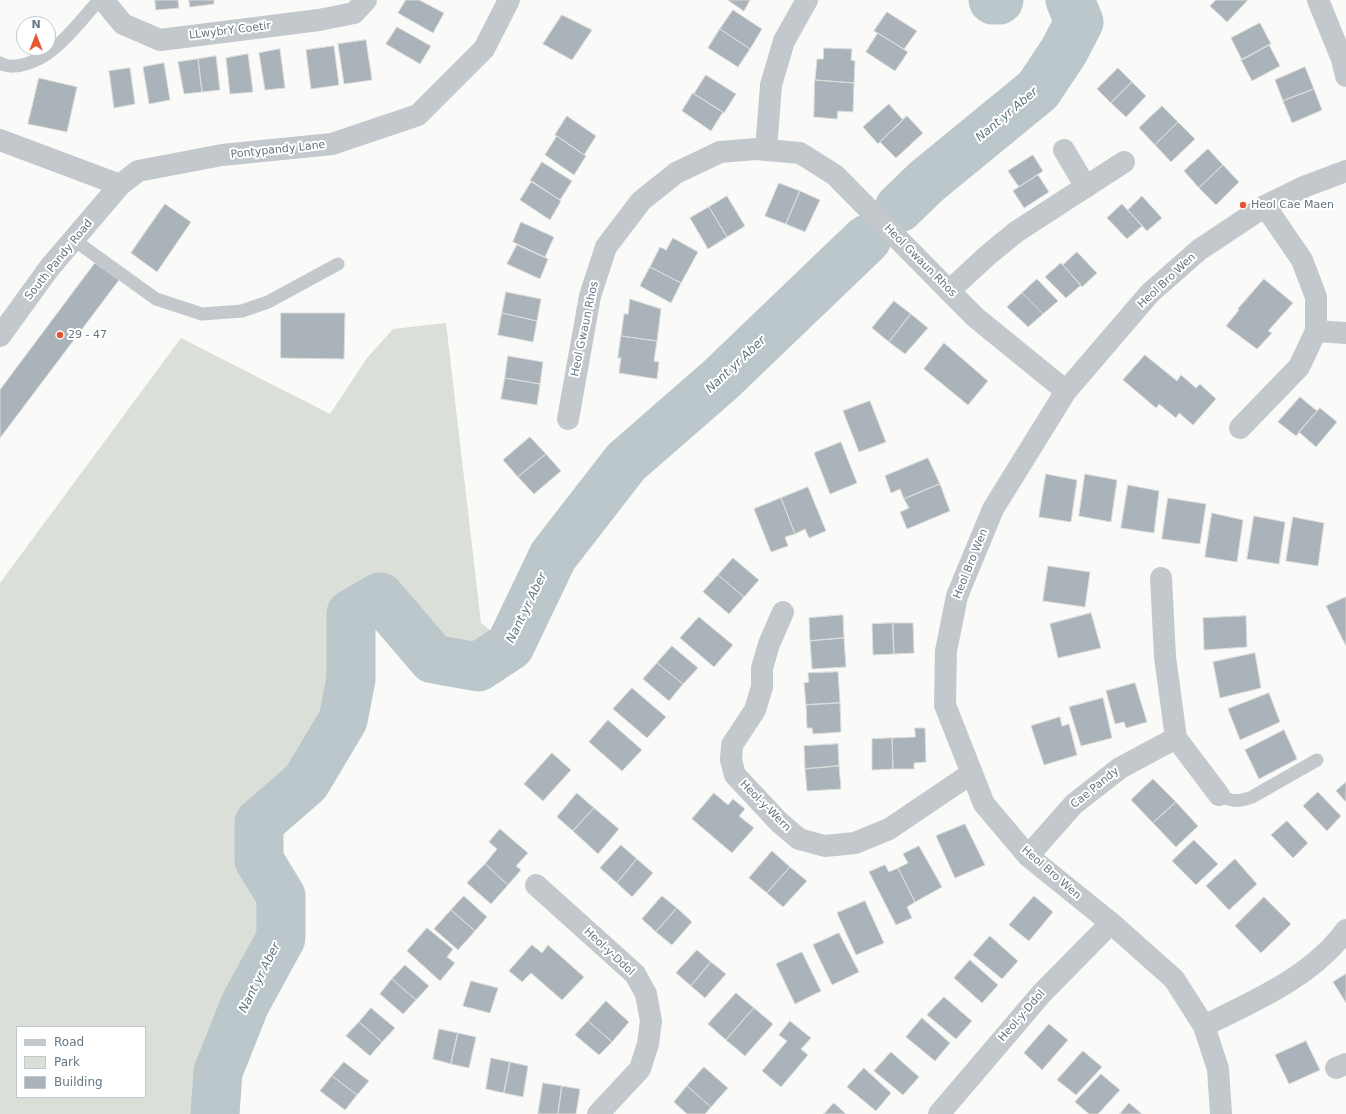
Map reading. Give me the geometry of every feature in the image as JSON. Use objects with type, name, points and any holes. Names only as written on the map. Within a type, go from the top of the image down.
[{"type":"street","name":"LLwybrY Coetir","points":[[103,0],[123,24],[160,40],[320,20],[354,12],[366,0]]},
{"type":"street","name":"Pontypandy Lane","points":[[120,185],[138,171],[222,156],[332,144],[418,115],[484,49],[509,0]]},
{"type":"street","points":[[766,150],[774,78],[784,41],[807,0]]},
{"type":"street","points":[[1318,0],[1342,59],[1346,76]]},
{"type":"street","points":[[0,140],[120,185]]},
{"type":"street","name":"Heol Gwaun Rhos","points":[[568,419],[590,296],[606,247],[641,200],[676,173],[720,152],[756,149],[800,153],[835,175],[975,317],[1066,391]]},
{"type":"street","points":[[1064,150],[1086,187]]},
{"type":"street","points":[[949,291],[988,255],[1016,232],[1124,162]]},
{"type":"street","name":"Heol Bro Wen","points":[[1221,1114],[1218,1069],[1204,1026],[1174,979],[1111,923],[1028,856],[984,804],[945,705],[946,651],[957,596],[994,509],[1066,391],[1150,293],[1199,250],[1265,206],[1306,186],[1346,172]]},
{"type":"street","name":"South Pandy Road","points":[[0,336],[50,267],[120,185]]},
{"type":"street","points":[[1240,428],[1299,367],[1316,331],[1316,298],[1302,260],[1265,206]]},
{"type":"street","points":[[1316,331],[1346,333]]},
{"type":"street","points":[[1161,578],[1165,657],[1176,738],[1219,795]]},
{"type":"street","name":"Heol-y-Wern","points":[[783,612],[762,668],[762,687],[755,710],[732,745],[731,760],[735,776],[779,822],[799,839],[825,846],[854,843],[889,829],[972,773]]},
{"type":"street","name":"Cae Pandy","points":[[1028,856],[1074,804],[1120,768],[1176,738]]},
{"type":"street","name":"Heol-y-Ddol","points":[[536,885],[635,974],[646,994],[651,1021],[648,1044],[640,1069],[598,1114]]},
{"type":"street","name":"Heol-y-Ddol","points":[[939,1114],[1042,993],[1111,923]]},
{"type":"street","points":[[1204,1026],[1290,981],[1334,947],[1346,930]]},
{"type":"lane","points":[[0,63],[4,65],[24,65],[52,50],[100,0]]},
{"type":"lane","points":[[74,240],[156,299],[202,314],[242,311],[268,302],[338,264]]},
{"type":"lane","points":[[1219,795],[1230,801],[1244,800],[1252,797],[1317,760]]},
{"type":"green space","points":[[446,323],[481,623],[510,646],[478,667],[433,659],[380,597],[351,614],[351,679],[343,720],[306,782],[259,823],[259,860],[281,896],[281,938],[245,1004],[218,1072],[215,1114],[0,1114],[0,583],[181,338],[330,414],[367,358],[393,329]]},
{"type":"building","points":[[155,0],[178,0],[179,8],[156,10]]},
{"type":"building","points":[[189,0],[214,0],[214,4],[190,7]]},
{"type":"building","points":[[406,0],[419,0],[444,13],[433,33],[398,13]]},
{"type":"building","points":[[728,0],[750,0],[744,11]]},
{"type":"building","points":[[1216,0],[1248,0],[1227,22],[1210,6]]},
{"type":"building","points":[[733,10],[762,29],[750,49],[720,29]]},
{"type":"building","points":[[887,12],[917,31],[904,49],[874,31]]},
{"type":"building","points":[[562,15],[592,30],[572,60],[543,44]]},
{"type":"building","points":[[1260,23],[1271,44],[1242,60],[1231,38]]},
{"type":"building","points":[[397,27],[431,46],[420,64],[386,44]]},
{"type":"building","points":[[720,29],[750,49],[738,67],[708,48]]},
{"type":"building","points":[[878,33],[908,52],[895,71],[866,52]]},
{"type":"building","points":[[366,40],[372,80],[344,84],[338,44]]},
{"type":"building","points":[[1269,45],[1280,66],[1252,81],[1241,60]]},
{"type":"building","points":[[334,46],[339,85],[311,89],[306,50]]},
{"type":"building","points":[[824,48],[852,49],[851,60],[855,61],[854,83],[815,80],[817,59],[823,59]]},
{"type":"building","points":[[280,49],[285,88],[265,90],[259,53]]},
{"type":"building","points":[[248,54],[253,92],[230,94],[226,58]]},
{"type":"building","points":[[216,56],[220,90],[202,92],[198,59]]},
{"type":"building","points":[[198,59],[202,92],[184,94],[178,62]]},
{"type":"building","points":[[164,63],[170,100],[149,104],[143,67]]},
{"type":"building","points":[[1305,67],[1314,89],[1283,101],[1275,80]]},
{"type":"building","points":[[130,68],[135,104],[114,108],[109,71]]},
{"type":"building","points":[[1118,68],[1132,82],[1111,103],[1097,89]]},
{"type":"building","points":[[706,75],[736,94],[724,113],[694,94]]},
{"type":"building","points":[[39,78],[77,87],[67,132],[28,124]]},
{"type":"building","points":[[815,80],[854,83],[853,112],[838,111],[837,119],[814,117]]},
{"type":"building","points":[[1132,82],[1146,96],[1126,117],[1111,103]]},
{"type":"building","points":[[1314,89],[1322,110],[1292,123],[1283,101]]},
{"type":"building","points":[[693,93],[723,112],[711,131],[682,111]]},
{"type":"building","points":[[889,104],[903,120],[878,144],[863,127]]},
{"type":"building","points":[[1162,106],[1178,122],[1155,145],[1139,128]]},
{"type":"building","points":[[567,116],[596,136],[584,155],[555,135]]},
{"type":"building","points":[[907,116],[923,133],[896,158],[880,142]]},
{"type":"building","points":[[1178,122],[1195,139],[1171,162],[1155,145]]},
{"type":"building","points":[[557,136],[586,156],[574,175],[545,155]]},
{"type":"building","points":[[1208,149],[1223,165],[1199,188],[1184,171]]},
{"type":"building","points":[[1033,155],[1043,171],[1019,187],[1008,171]]},
{"type":"building","points":[[542,162],[572,181],[560,200],[530,181]]},
{"type":"building","points":[[1223,165],[1239,182],[1216,205],[1199,188]]},
{"type":"building","points":[[1038,175],[1049,192],[1024,208],[1013,191]]},
{"type":"building","points":[[532,181],[561,201],[550,220],[520,200]]},
{"type":"building","points":[[779,183],[800,191],[786,224],[765,216]]},
{"type":"building","points":[[800,191],[820,200],[805,232],[786,224]]},
{"type":"building","points":[[727,196],[745,226],[727,237],[709,207]]},
{"type":"building","points":[[1142,196],[1162,218],[1147,231],[1128,210]]},
{"type":"building","points":[[165,204],[191,222],[157,272],[131,253]]},
{"type":"building","points":[[1122,204],[1142,226],[1127,239],[1107,218]]},
{"type":"building","points":[[709,207],[727,237],[708,249],[690,218]]},
{"type":"building","points":[[521,222],[554,237],[545,257],[513,242]]},
{"type":"building","points":[[673,238],[698,252],[681,283],[650,267],[660,247],[666,250]]},
{"type":"building","points":[[517,245],[548,259],[540,279],[507,264]]},
{"type":"building","points":[[1077,252],[1097,273],[1082,287],[1063,265]]},
{"type":"building","name":"29 - 47","points":[[95,263],[119,280],[0,438],[0,390]]},
{"type":"building","points":[[1061,263],[1081,285],[1066,298],[1045,277]]},
{"type":"building","points":[[650,267],[681,283],[671,303],[640,286]]},
{"type":"building","points":[[1037,279],[1058,301],[1043,314],[1022,293]]},
{"type":"building","points":[[1264,279],[1293,303],[1268,331],[1272,333],[1257,349],[1226,326],[1239,310],[1238,309]]},
{"type":"building","points":[[506,292],[541,299],[537,321],[502,313]]},
{"type":"building","points":[[1022,293],[1043,314],[1028,327],[1007,307]]},
{"type":"building","points":[[630,299],[661,309],[657,341],[621,336],[624,314],[628,314]]},
{"type":"building","points":[[894,301],[911,314],[889,342],[872,328]]},
{"type":"building","points":[[281,313],[345,313],[344,359],[281,358]]},
{"type":"building","points":[[502,313],[537,321],[533,342],[498,335]]},
{"type":"building","points":[[911,314],[928,328],[905,354],[889,342]]},
{"type":"building","points":[[621,336],[657,341],[654,361],[659,362],[657,379],[619,373],[621,358],[618,358]]},
{"type":"building","points":[[944,343],[988,381],[968,405],[924,369]]},
{"type":"building","points":[[1145,355],[1177,381],[1181,375],[1196,388],[1200,384],[1216,399],[1193,425],[1179,413],[1176,418],[1159,404],[1156,408],[1123,380]]},
{"type":"building","points":[[508,356],[543,362],[540,384],[505,378]]},
{"type":"building","points":[[505,378],[540,384],[537,405],[501,399]]},
{"type":"building","points":[[1300,397],[1317,411],[1296,436],[1278,422]]},
{"type":"building","points":[[870,401],[886,442],[859,452],[843,411]]},
{"type":"building","points":[[1320,408],[1337,422],[1316,447],[1299,432]]},
{"type":"building","points":[[530,437],[546,454],[518,477],[503,460]]},
{"type":"building","points":[[841,442],[857,483],[830,494],[814,453]]},
{"type":"building","points":[[546,454],[561,471],[534,494],[518,477]]},
{"type":"building","points":[[928,458],[940,484],[904,499],[900,489],[891,493],[885,476]]},
{"type":"building","points":[[1046,474],[1077,480],[1071,522],[1039,517]]},
{"type":"building","points":[[1085,474],[1117,480],[1111,522],[1079,516]]},
{"type":"building","points":[[940,484],[950,511],[907,529],[900,512],[909,508],[904,499]]},
{"type":"building","points":[[1128,485],[1159,491],[1154,533],[1121,528]]},
{"type":"building","points":[[808,487],[826,531],[809,538],[805,529],[795,534],[781,498]]},
{"type":"building","points":[[781,498],[795,534],[785,537],[788,546],[771,552],[754,509]]},
{"type":"building","points":[[1168,498],[1206,504],[1200,544],[1162,539]]},
{"type":"building","points":[[1212,513],[1243,520],[1237,562],[1205,557]]},
{"type":"building","points":[[1254,516],[1285,522],[1279,564],[1247,559]]},
{"type":"building","points":[[1293,517],[1324,523],[1318,566],[1286,561]]},
{"type":"building","points":[[733,558],[759,580],[744,597],[718,575]]},
{"type":"building","points":[[1048,566],[1090,572],[1085,607],[1043,601]]},
{"type":"building","points":[[718,575],[744,597],[729,614],[703,592]]},
{"type":"building","points":[[1346,597],[1346,646],[1326,606]]},
{"type":"building","points":[[1091,613],[1101,648],[1058,658],[1050,624]]},
{"type":"building","points":[[843,615],[844,638],[810,641],[809,618]]},
{"type":"building","points":[[1246,616],[1247,647],[1204,650],[1203,618]]},
{"type":"building","points":[[699,617],[733,645],[714,667],[680,638]]},
{"type":"building","points":[[893,623],[913,623],[914,653],[894,654]]},
{"type":"building","points":[[893,623],[894,654],[873,655],[872,624]]},
{"type":"building","points":[[844,638],[846,667],[812,669],[810,641]]},
{"type":"building","points":[[672,646],[698,668],[683,684],[657,663]]},
{"type":"building","points":[[1255,653],[1261,688],[1220,698],[1213,662]]},
{"type":"building","points":[[657,663],[683,684],[669,701],[643,679]]},
{"type":"building","points":[[838,672],[840,703],[806,705],[804,683],[809,682],[808,673]]},
{"type":"building","points":[[1135,683],[1147,722],[1126,728],[1124,722],[1115,724],[1106,691]]},
{"type":"building","points":[[632,688],[666,717],[647,738],[613,709]]},
{"type":"building","points":[[1269,693],[1280,722],[1240,740],[1228,709]]},
{"type":"building","points":[[1103,698],[1112,738],[1081,746],[1069,707]]},
{"type":"building","points":[[840,703],[841,732],[813,734],[812,728],[807,728],[806,705]]},
{"type":"building","points":[[1060,717],[1062,726],[1069,724],[1077,755],[1044,765],[1031,726]]},
{"type":"building","points":[[608,720],[642,750],[622,771],[589,742]]},
{"type":"building","points":[[915,728],[925,728],[926,762],[914,763],[914,769],[893,769],[892,738],[915,737]]},
{"type":"building","points":[[1284,730],[1297,759],[1259,779],[1245,750]]},
{"type":"building","points":[[892,738],[893,769],[872,770],[872,739]]},
{"type":"building","points":[[838,744],[839,766],[805,769],[804,746]]},
{"type":"building","points":[[552,753],[571,770],[543,801],[524,784]]},
{"type":"building","points":[[839,766],[841,789],[807,791],[805,769]]},
{"type":"building","points":[[1153,779],[1176,802],[1153,823],[1131,800]]},
{"type":"building","points":[[1346,782],[1346,802],[1336,791]]},
{"type":"building","points":[[1318,792],[1341,816],[1327,831],[1303,806]]},
{"type":"building","points":[[577,793],[594,808],[573,831],[557,817]]},
{"type":"building","points":[[714,793],[728,805],[733,799],[745,809],[739,816],[754,828],[732,853],[692,819]]},
{"type":"building","points":[[1176,802],[1198,826],[1176,847],[1153,823]]},
{"type":"building","points":[[594,808],[619,829],[598,854],[573,831]]},
{"type":"building","points":[[1287,821],[1308,843],[1293,858],[1271,835]]},
{"type":"building","points":[[965,824],[985,865],[955,878],[936,836]]},
{"type":"building","points":[[500,829],[528,853],[516,866],[521,870],[508,885],[485,864],[497,849],[489,842]]},
{"type":"building","points":[[1194,840],[1218,864],[1196,885],[1172,861]]},
{"type":"building","points":[[621,845],[637,859],[617,883],[600,868]]},
{"type":"building","points":[[919,846],[942,887],[915,902],[898,868],[908,863],[903,854]]},
{"type":"building","points":[[772,851],[790,867],[767,893],[749,878]]},
{"type":"building","points":[[637,859],[653,873],[632,897],[617,883]]},
{"type":"building","points":[[1235,859],[1257,884],[1229,910],[1206,886]]},
{"type":"building","points":[[485,864],[508,885],[491,904],[467,883]]},
{"type":"building","points":[[885,865],[889,872],[898,868],[915,902],[907,907],[912,918],[896,925],[869,872]]},
{"type":"building","points":[[790,867],[807,881],[783,907],[767,893]]},
{"type":"building","points":[[464,896],[487,917],[475,931],[451,910]]},
{"type":"building","points":[[662,896],[677,908],[656,932],[642,919]]},
{"type":"building","points":[[1034,896],[1053,912],[1029,941],[1009,925]]},
{"type":"building","points":[[1264,897],[1291,924],[1261,953],[1235,926]]},
{"type":"building","points":[[865,901],[884,943],[856,955],[837,913]]},
{"type":"building","points":[[677,908],[692,922],[672,945],[656,932]]},
{"type":"building","points":[[451,910],[475,931],[458,950],[434,929]]},
{"type":"building","points":[[427,928],[453,949],[447,957],[455,963],[440,981],[407,951]]},
{"type":"building","points":[[839,933],[859,972],[832,985],[813,945]]},
{"type":"building","points":[[990,936],[1018,961],[1002,979],[973,955]]},
{"type":"building","points":[[532,945],[542,953],[548,945],[584,977],[562,1000],[531,973],[522,982],[509,971]]},
{"type":"building","points":[[697,950],[711,962],[691,986],[676,973]]},
{"type":"building","points":[[802,952],[821,991],[795,1004],[776,964]]},
{"type":"building","points":[[970,960],[998,985],[982,1003],[954,978]]},
{"type":"building","points":[[711,962],[726,974],[705,998],[691,986]]},
{"type":"building","points":[[405,965],[429,986],[416,1000],[392,979]]},
{"type":"building","points":[[1346,974],[1346,1003],[1333,982]]},
{"type":"building","points":[[392,979],[416,1000],[403,1014],[380,994]]},
{"type":"building","points":[[471,981],[498,988],[490,1013],[463,1006]]},
{"type":"building","points":[[736,993],[754,1008],[726,1040],[708,1024]]},
{"type":"building","points":[[944,997],[972,1021],[956,1039],[927,1015]]},
{"type":"building","points":[[606,1001],[629,1022],[612,1042],[588,1021]]},
{"type":"building","points":[[371,1008],[395,1028],[382,1042],[359,1022]]},
{"type":"building","points":[[754,1008],[773,1024],[745,1056],[726,1040]]},
{"type":"building","points":[[922,1018],[950,1043],[935,1061],[906,1037]]},
{"type":"building","points":[[588,1021],[612,1042],[599,1055],[575,1035]]},
{"type":"building","points":[[790,1021],[811,1038],[801,1049],[808,1055],[781,1087],[762,1071],[787,1041],[779,1035]]},
{"type":"building","points":[[359,1022],[382,1042],[370,1056],[346,1036]]},
{"type":"building","points":[[1049,1024],[1068,1040],[1042,1070],[1024,1053]]},
{"type":"building","points":[[439,1029],[458,1033],[451,1064],[433,1059]]},
{"type":"building","points":[[458,1033],[476,1037],[469,1068],[451,1064]]},
{"type":"building","points":[[1306,1041],[1320,1070],[1289,1084],[1275,1055]]},
{"type":"building","points":[[1083,1051],[1102,1067],[1076,1095],[1057,1080]]},
{"type":"building","points":[[891,1052],[919,1077],[903,1095],[874,1071]]},
{"type":"building","points":[[491,1058],[510,1062],[504,1093],[486,1089]]},
{"type":"building","points":[[344,1062],[369,1081],[357,1095],[332,1076]]},
{"type":"building","points":[[510,1062],[528,1066],[523,1097],[504,1093]]},
{"type":"building","points":[[704,1067],[728,1088],[711,1107],[687,1086]]},
{"type":"building","points":[[864,1068],[891,1093],[876,1111],[847,1087]]},
{"type":"building","points":[[1101,1074],[1120,1090],[1098,1114],[1089,1114],[1075,1102]]},
{"type":"building","points":[[332,1076],[357,1095],[345,1110],[320,1091]]},
{"type":"building","points":[[543,1083],[562,1086],[558,1114],[538,1114]]},
{"type":"building","points":[[562,1086],[580,1089],[576,1114],[558,1114]]},
{"type":"building","points":[[687,1086],[711,1107],[705,1114],[687,1114],[674,1102]]},
{"type":"building","points":[[834,1103],[846,1114],[824,1114]]},
{"type":"building","points":[[1129,1103],[1142,1114],[1120,1114]]},
{"type":"waterway","name":"Nant yr Aber","points":[[993,0],[999,0]]},
{"type":"waterway","name":"Nant yr Aber","points":[[899,208],[927,181],[1038,90],[1064,51],[1079,22],[1070,0]]},
{"type":"waterway","name":"Nant yr Aber","points":[[215,1114],[218,1072],[245,1004],[281,938],[281,896],[259,860],[259,823],[306,782],[343,720],[351,679],[351,614],[380,597],[433,659],[478,667],[510,646],[553,556],[626,462],[720,380],[867,239]]},
{"type":"place","name":"Heol Cae Maen","points":[[1243,205]]},
{"type":"place","name":"29 - 47","points":[[60,335]]}]
